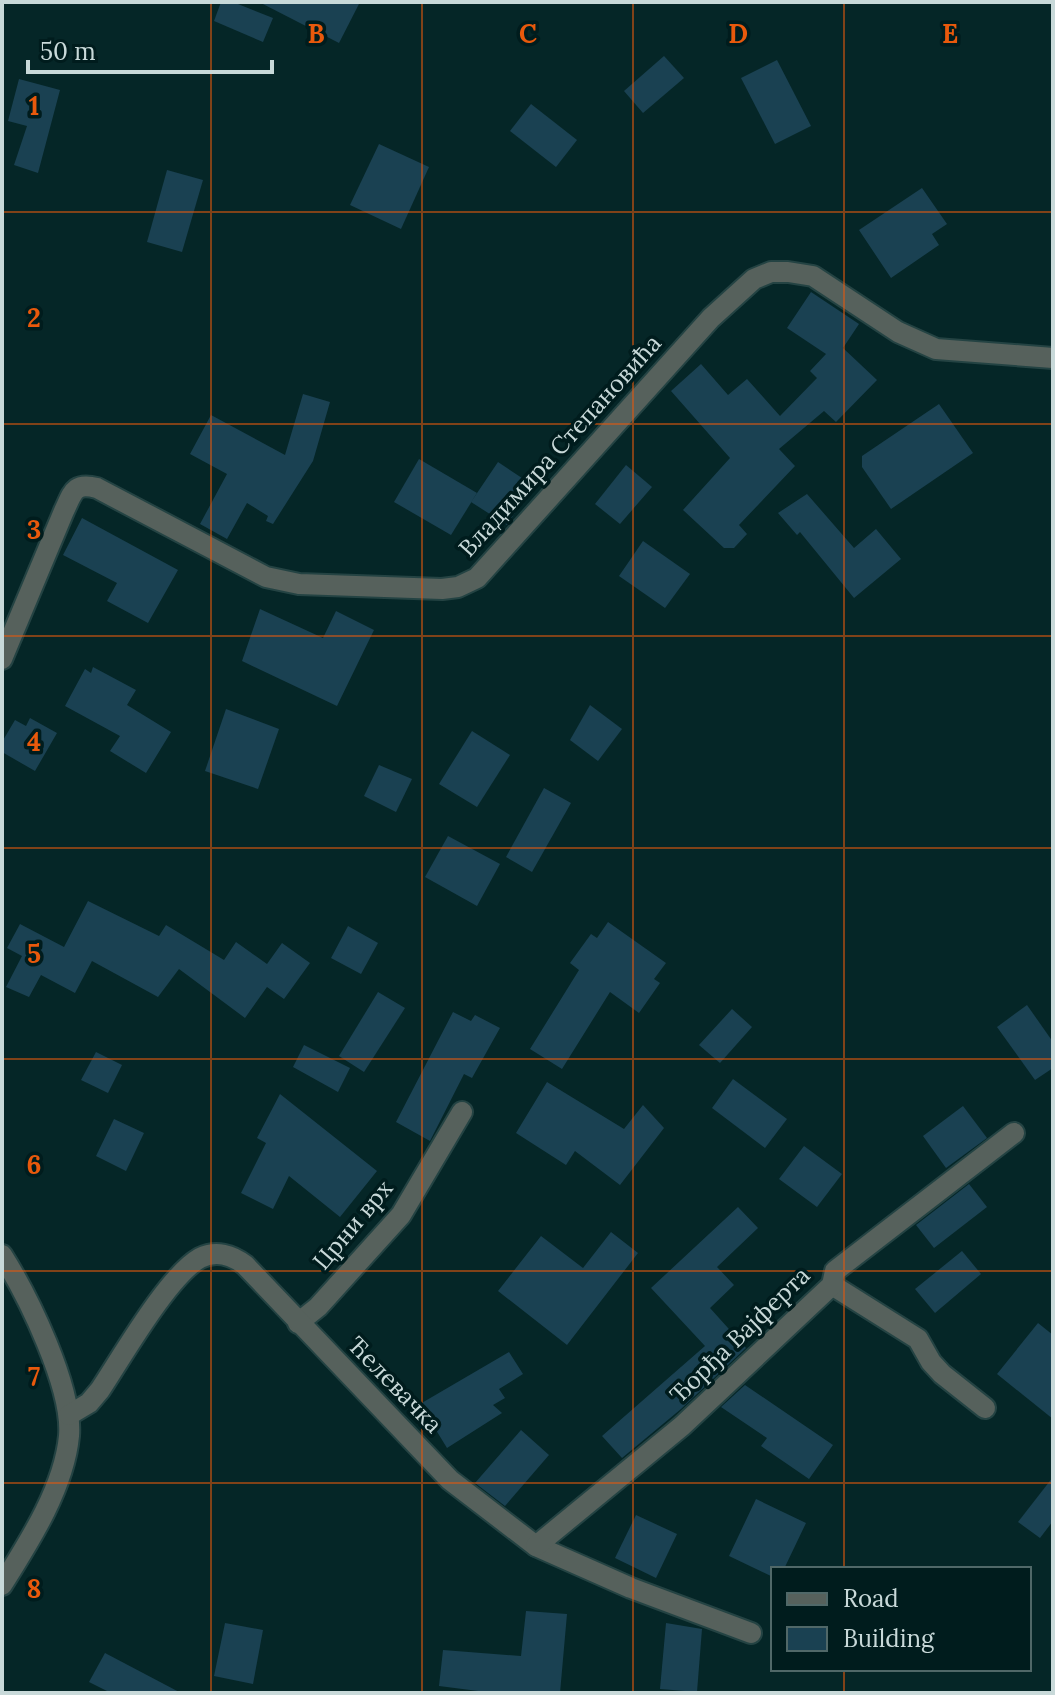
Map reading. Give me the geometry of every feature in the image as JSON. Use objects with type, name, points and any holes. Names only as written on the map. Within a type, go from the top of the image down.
[{"type":"street","name":"Владимира Степановића","points":[[2,659],[64,511],[74,490],[84,485],[97,488],[266,577],[299,584],[426,588],[450,588],[468,583],[477,578],[711,318],[754,279],[771,272],[813,276],[898,332],[936,349],[1053,358]]},
{"type":"street","name":"Црни врх","points":[[298,1323],[318,1307],[401,1215],[462,1112]]},
{"type":"street","name":"Ђорђа Вајферта","points":[[536,1546],[682,1426],[832,1285],[835,1271],[1014,1133]]},
{"type":"street","name":"Ћелевачка","points":[[69,1415],[89,1403],[173,1282],[202,1257],[219,1253],[234,1257],[450,1480],[536,1546],[631,1588],[751,1633]]},
{"type":"street","points":[[2,1255],[40,1326],[69,1415],[66,1453],[57,1480],[34,1534],[2,1585]]},
{"type":"street","points":[[832,1285],[918,1339],[942,1374],[985,1408]]},
{"type":"building","points":[[221,2],[233,2],[273,18],[263,42],[214,21]]},
{"type":"building","points":[[259,2],[360,2],[339,43]]},
{"type":"building","points":[[664,56],[684,78],[643,113],[624,91]]},
{"type":"building","points":[[777,60],[811,126],[775,144],[741,78]]},
{"type":"building","points":[[19,79],[60,90],[38,173],[14,165],[27,126],[8,121]]},
{"type":"building","points":[[531,104],[577,140],[556,167],[510,131]]},
{"type":"building","points":[[379,144],[429,167],[401,229],[350,205]]},
{"type":"building","points":[[167,170],[203,180],[182,252],[147,242]]},
{"type":"building","points":[[922,188],[947,224],[932,234],[939,245],[891,278],[859,230]]},
{"type":"building","points":[[811,292],[859,324],[843,348],[877,380],[836,422],[824,411],[779,449],[795,466],[739,525],[747,534],[734,548],[724,548],[683,510],[730,458],[671,391],[701,364],[728,395],[747,379],[780,416],[817,378],[810,371],[826,354],[787,328]]},
{"type":"building","points":[[303,394],[330,402],[313,461],[273,524],[266,521],[268,516],[247,503],[227,539],[200,524],[227,474],[190,454],[211,415],[285,455]]},
{"type":"building","points":[[939,404],[973,453],[891,509],[862,467],[862,456]]},
{"type":"building","points":[[419,459],[477,493],[451,535],[394,502]]},
{"type":"building","points":[[498,462],[528,482],[516,502],[520,505],[507,525],[471,502]]},
{"type":"building","points":[[626,465],[652,487],[620,524],[595,504]]},
{"type":"building","points":[[807,494],[854,548],[876,529],[901,559],[854,598],[800,532],[797,535],[778,513]]},
{"type":"building","points":[[82,518],[178,570],[148,623],[107,601],[117,583],[63,555]]},
{"type":"building","points":[[643,541],[690,574],[665,608],[619,576]]},
{"type":"building","points":[[260,609],[323,638],[336,611],[374,630],[337,706],[242,661]]},
{"type":"building","points":[[93,667],[136,690],[127,705],[171,732],[146,773],[110,751],[120,736],[65,706],[85,669],[91,673]]},
{"type":"building","points":[[590,705],[622,729],[598,761],[570,740]]},
{"type":"building","points":[[226,709],[279,729],[258,789],[205,771]]},
{"type":"building","points":[[30,718],[57,733],[35,771],[2,752],[2,742],[15,720],[26,726]]},
{"type":"building","points":[[472,731],[510,755],[477,807],[439,784]]},
{"type":"building","points":[[379,765],[412,779],[396,812],[364,796]]},
{"type":"building","points":[[544,788],[571,803],[532,872],[506,857]]},
{"type":"building","points":[[448,836],[500,864],[477,906],[425,877]]},
{"type":"building","points":[[88,901],[159,936],[166,925],[224,960],[236,942],[267,964],[282,943],[310,963],[284,999],[267,987],[245,1018],[179,969],[158,997],[92,961],[75,993],[41,975],[29,997],[6,987],[22,956],[7,948],[20,924],[64,947]]},
{"type":"building","points":[[608,922],[666,963],[654,979],[660,983],[639,1013],[610,992],[562,1069],[530,1049],[579,970],[570,963],[591,934],[597,938]]},
{"type":"building","points":[[348,926],[378,943],[361,974],[331,958]]},
{"type":"building","points":[[378,992],[405,1008],[364,1072],[339,1056]]},
{"type":"building","points":[[1027,1005],[1053,1042],[1053,1068],[1035,1080],[997,1027]]},
{"type":"building","points":[[732,1009],[752,1027],[720,1063],[699,1045]]},
{"type":"building","points":[[453,1012],[471,1021],[475,1015],[500,1028],[472,1078],[464,1074],[430,1141],[396,1122]]},
{"type":"building","points":[[304,1045],[350,1068],[338,1092],[293,1067]]},
{"type":"building","points":[[96,1052],[122,1065],[108,1093],[81,1080]]},
{"type":"building","points":[[733,1079],[787,1119],[765,1148],[712,1108]]},
{"type":"building","points":[[547,1082],[624,1129],[643,1105],[664,1128],[620,1185],[575,1151],[566,1165],[516,1133]]},
{"type":"building","points":[[280,1094],[377,1171],[340,1217],[289,1176],[273,1209],[241,1193],[266,1143],[257,1138]]},
{"type":"building","points":[[963,1106],[987,1138],[946,1168],[923,1136]]},
{"type":"building","points":[[114,1119],[144,1133],[126,1171],[96,1156]]},
{"type":"building","points":[[804,1146],[842,1174],[817,1207],[779,1179]]},
{"type":"building","points":[[969,1184],[987,1207],[934,1248],[916,1225]]},
{"type":"building","points":[[738,1207],[758,1228],[717,1267],[734,1285],[710,1308],[746,1348],[681,1409],[622,1458],[602,1436],[705,1346],[651,1288]]},
{"type":"building","points":[[611,1232],[638,1253],[567,1345],[498,1291],[541,1236],[583,1268]]},
{"type":"building","points":[[962,1251],[981,1274],[935,1313],[915,1289]]},
{"type":"building","points":[[1038,1323],[1053,1335],[1053,1419],[997,1374]]},
{"type":"building","points":[[509,1352],[523,1374],[499,1389],[505,1398],[493,1405],[502,1413],[447,1448],[420,1404]]},
{"type":"building","points":[[745,1385],[833,1445],[809,1479],[761,1446],[767,1438],[721,1407]]},
{"type":"building","points":[[521,1430],[549,1455],[505,1506],[475,1483]]},
{"type":"building","points":[[1053,1477],[1053,1521],[1040,1538],[1018,1522]]},
{"type":"building","points":[[756,1499],[806,1523],[785,1567],[771,1567],[771,1576],[729,1556]]},
{"type":"building","points":[[636,1515],[677,1534],[656,1578],[615,1558]]},
{"type":"building","points":[[526,1611],[567,1614],[560,1693],[478,1693],[439,1686],[443,1650],[521,1656]]},
{"type":"building","points":[[225,1623],[263,1630],[253,1684],[214,1676]]},
{"type":"building","points":[[666,1623],[702,1629],[697,1692],[660,1689]]},
{"type":"building","points":[[105,1653],[181,1693],[111,1693],[89,1682]]}]
